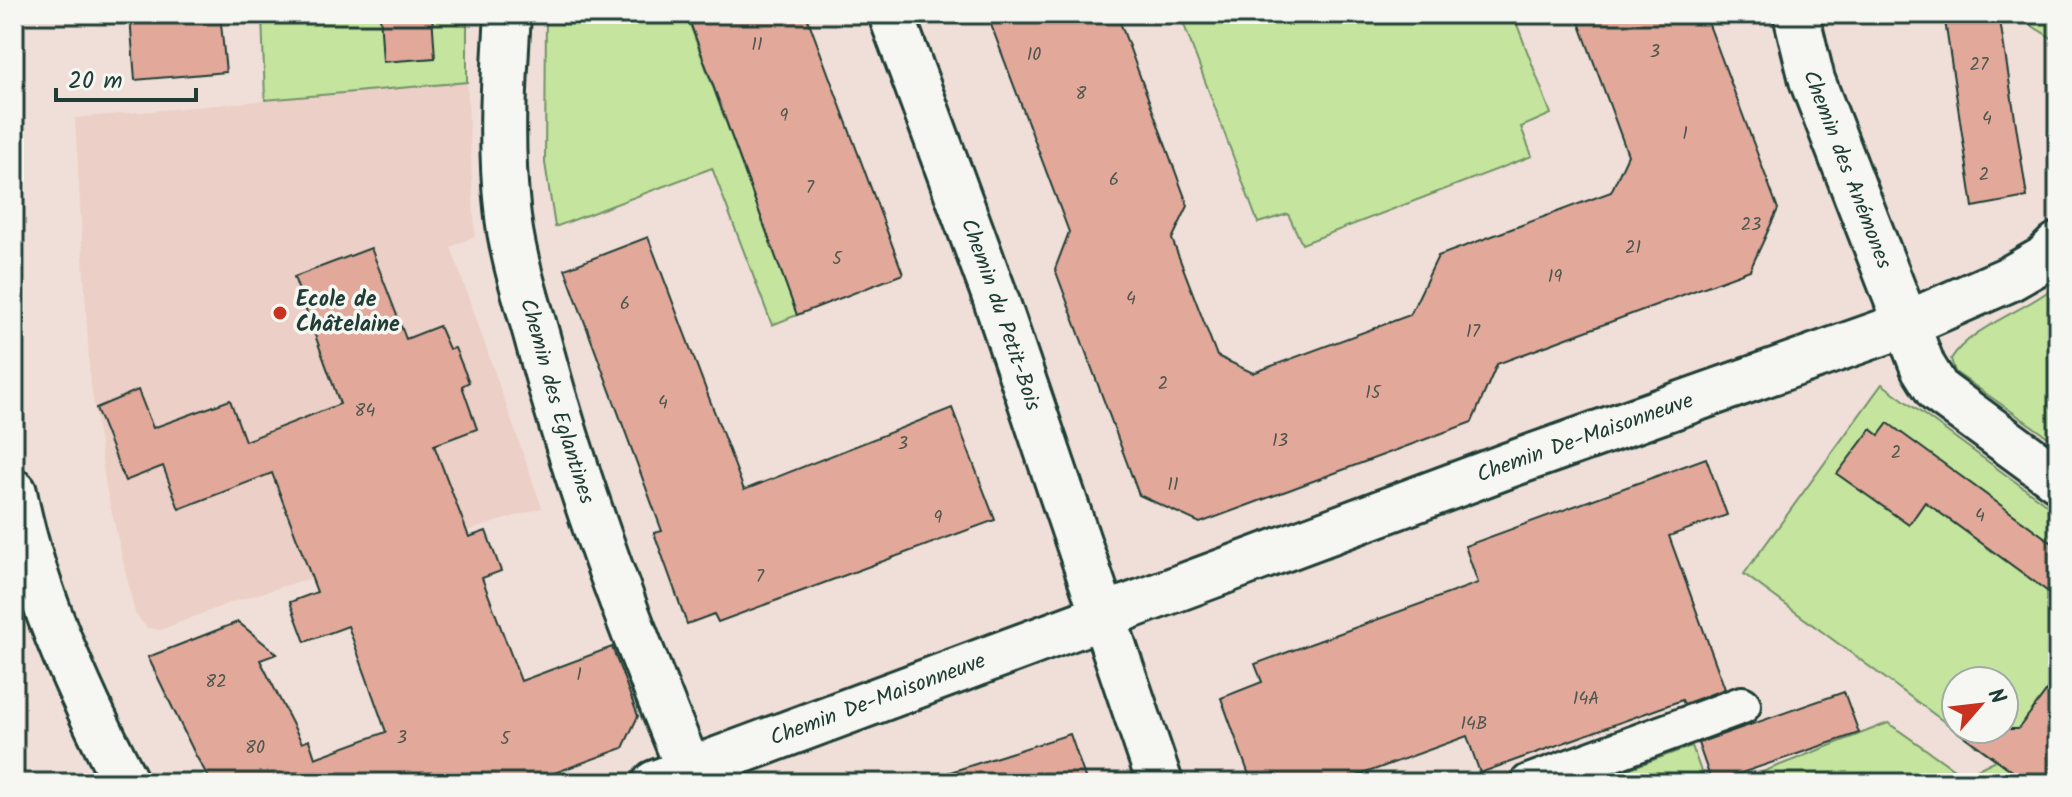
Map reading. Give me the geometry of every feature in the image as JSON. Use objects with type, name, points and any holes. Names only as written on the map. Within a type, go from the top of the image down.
[{"type":"street","name":"Chemin des Eglantines","points":[[508,14],[501,130],[507,211],[519,269],[553,396],[672,777]]},
{"type":"street","name":"Chemin du Petit-Bois","points":[[891,14],[993,291],[1103,616]]},
{"type":"street","name":"Chemin des Anémones","points":[[1796,14],[1812,80],[1904,325],[1938,391],[2058,479]]},
{"type":"street","name":"Chemin De-Maisonneuve","points":[[672,777],[1524,460],[1904,325],[2009,279],[2044,259],[2058,245]]},
{"type":"street","points":[[14,492],[49,607],[84,703],[126,783]]},
{"type":"street","points":[[1103,616],[1160,783]]},
{"type":"street","points":[[1529,783],[1742,705]]},
{"type":"shaded area","name":"Ecole de Châtelaine","points":[[467,82],[475,236],[451,247],[542,508],[232,602],[160,630],[147,628],[135,613],[106,487],[90,379],[75,118]]},
{"type":"green space","points":[[262,14],[467,14],[467,82],[265,100]]},
{"type":"green space","points":[[546,14],[686,14],[797,315],[772,325],[712,168],[555,227],[545,163]]},
{"type":"green space","points":[[1180,14],[1513,14],[1551,114],[1521,127],[1532,156],[1302,244],[1288,214],[1258,223]]},
{"type":"green space","points":[[2020,14],[2058,14],[2058,42],[2021,19]]},
{"type":"green space","points":[[2058,284],[2058,444],[1955,372],[1951,359],[1972,337]]},
{"type":"green space","points":[[1882,384],[2058,513],[2058,675],[2020,727],[2020,665],[1940,665],[1940,719],[1744,574]]},
{"type":"green space","points":[[1888,723],[1964,776],[1996,760],[1976,745],[2007,745],[1997,759],[2029,783],[1734,783]]},
{"type":"green space","points":[[1692,746],[1705,783],[1589,783]]},
{"type":"building","points":[[220,14],[226,72],[135,80],[130,17]]},
{"type":"building","points":[[380,14],[432,14],[435,58],[383,62]]},
{"type":"building","points":[[687,14],[806,14],[903,274],[797,315]]},
{"type":"building","points":[[987,14],[1117,14],[1188,206],[1172,239],[1217,356],[1253,373],[1410,315],[1438,256],[1611,192],[1628,155],[1576,14],[1705,14],[1778,209],[1750,270],[1497,364],[1472,422],[1200,523],[1139,495],[1055,269],[1069,232]]},
{"type":"building","points":[[1944,14],[1999,14],[2027,197],[1973,207]]},
{"type":"building","points":[[648,237],[744,490],[952,408],[995,520],[718,622],[714,614],[687,624],[654,533],[662,531],[565,269]]},
{"type":"building","points":[[371,248],[406,339],[439,326],[449,349],[455,348],[469,382],[462,386],[477,429],[434,445],[469,537],[486,531],[501,571],[482,578],[521,681],[612,647],[638,716],[623,748],[527,783],[212,783],[196,756],[148,657],[238,622],[277,654],[260,660],[302,743],[309,740],[315,758],[386,732],[348,626],[305,642],[290,602],[317,592],[272,473],[179,509],[163,466],[125,481],[96,408],[138,390],[153,428],[230,400],[245,441],[340,404],[294,277]]},
{"type":"building","points":[[1888,423],[2058,547],[2058,599],[1925,502],[1909,525],[1837,474],[1871,429],[1879,435]]},
{"type":"building","points":[[1706,458],[1727,515],[1669,536],[1725,689],[1684,704],[1682,700],[1480,773],[1467,736],[1338,783],[1252,783],[1221,698],[1262,682],[1255,664],[1478,583],[1465,546]]},
{"type":"building","points":[[2058,676],[2058,783],[2029,783],[1976,745],[2020,745],[2020,726]]},
{"type":"building","points":[[1844,692],[1859,733],[1712,783],[1698,743]]},
{"type":"building","points":[[1070,734],[1087,783],[943,783],[941,775]]},
{"type":"place","name":"Ecole de Châtelaine","points":[[280,313]]}]
